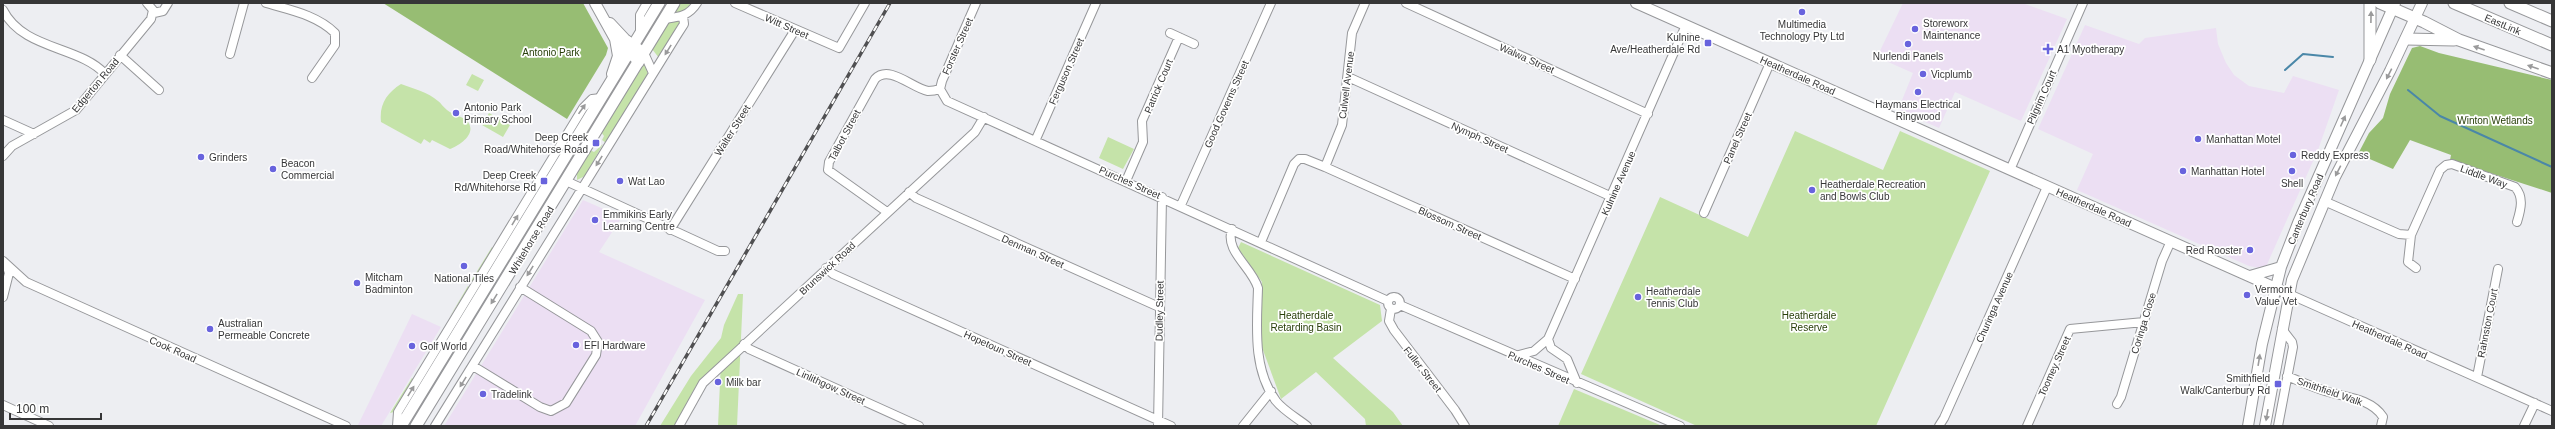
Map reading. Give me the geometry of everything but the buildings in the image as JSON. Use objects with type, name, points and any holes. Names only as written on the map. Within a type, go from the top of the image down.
[{"type":"highway","name":"Whitehorse Road","points":[[401,426],[659,3]]},
{"type":"highway","name":"Whitehorse Road","points":[[416,426],[642,58],[674,3]]},
{"type":"highway","points":[[2370,3],[2370,60]]},
{"type":"highway","points":[[2380,3],[2394,6],[2458,40],[2552,73]]},
{"type":"highway","name":"EastLink","points":[[2454,3],[2552,45]]},
{"type":"highway","points":[[2510,3],[2552,21]]},
{"type":"highway","points":[[2406,39],[2458,40]]},
{"type":"main road","name":"Heatherdale Road","points":[[1636,3],[2289,294]]},
{"type":"main road","name":"Canterbury Road","points":[[2265,426],[2292,280],[2324,201],[2406,39],[2421,4]]},
{"type":"main road","points":[[596,6],[615,40],[618,56],[609,85]]},
{"type":"main road","points":[[596,6],[632,49],[642,58]]},
{"type":"main road","name":"Canterbury Road","points":[[2248,426],[2262,344],[2281,267],[2298,223],[2394,6]]},
{"type":"main road","points":[[615,40],[632,49]]},
{"type":"main road","points":[[2250,276],[2281,267]]},
{"type":"street","points":[[147,3],[154,13]]},
{"type":"street","name":"Edgerton Road","points":[[3,156],[12,146],[76,110],[154,13],[163,11],[168,3]]},
{"type":"street","points":[[230,54],[244,3]]},
{"type":"street","points":[[266,3],[303,13],[328,26],[335,33],[336,45],[312,78]]},
{"type":"street","name":"Whitehorse Road","points":[[640,34],[640,15],[647,3]]},
{"type":"street","points":[[665,19],[683,16],[692,11],[697,3]]},
{"type":"street","name":"Witt Street","points":[[735,3],[839,48],[866,3]]},
{"type":"street","name":"Forster Street","points":[[940,89],[942,80],[976,3]]},
{"type":"street","name":"Ferguson Street","points":[[1036,139],[1096,3]]},
{"type":"street","name":"Good Governs Street","points":[[1181,205],[1271,3]]},
{"type":"street","name":"Culwell Avenue","points":[[1325,167],[1342,125],[1352,33],[1365,3]]},
{"type":"street","name":"Walwa Street","points":[[1406,3],[1648,114]]},
{"type":"street","name":"Pilgrim Court","points":[[2010,170],[2083,3]]},
{"type":"street","points":[[3,10],[14,25],[31,37],[95,65],[105,74]]},
{"type":"street","name":"Whitehorse Road","points":[[435,426],[684,24],[683,16]]},
{"type":"street","name":"Kulnine Avenue","points":[[1515,356],[1534,351],[1548,339],[1686,25]]},
{"type":"street","name":"Walter Street","points":[[670,230],[795,30]]},
{"type":"street","points":[[1170,33],[1194,44]]},
{"type":"street","name":"Patrick Court","points":[[1126,181],[1143,142],[1142,121],[1179,37]]},
{"type":"street","points":[[120,55],[160,90]]},
{"type":"street","points":[[642,58],[653,73]]},
{"type":"street","name":"Panel Street","points":[[1704,213],[1770,63]]},
{"type":"street","name":"Talbot Street","points":[[887,212],[828,170],[829,162],[879,74],[888,73],[928,91],[940,89]]},
{"type":"street","name":"Nymph Street","points":[[1348,77],[1612,196]]},
{"type":"street","name":"Purches Street","points":[[940,89],[947,101],[1036,139],[1388,300],[1391,298],[1397,298],[1400,305],[1577,383],[1680,426]]},
{"type":"street","points":[[397,426],[398,412],[583,108],[592,99],[601,98]]},
{"type":"street","name":"Brunswick Road","points":[[679,426],[703,384],[826,268],[975,132],[984,117]]},
{"type":"street","points":[[3,120],[34,134]]},
{"type":"street","points":[[1261,242],[1294,164],[1299,159],[1305,159],[1325,167]]},
{"type":"street","name":"Liddle Way","points":[[2416,268],[2408,262],[2411,235],[2440,170],[2446,165],[2452,164],[2515,187],[2520,193],[2521,201],[2518,222]]},
{"type":"street","name":"Blossom Street","points":[[1325,167],[1575,279]]},
{"type":"street","points":[[566,181],[580,190],[670,230],[718,251],[725,251]]},
{"type":"street","name":"Churinga Avenue","points":[[1939,426],[1944,418],[2047,186]]},
{"type":"street","name":"Denman Street","points":[[909,192],[916,198],[1159,307]]},
{"type":"street","name":"Dudley Street","points":[[1158,423],[1162,197]]},
{"type":"street","points":[[2324,201],[2399,234],[2411,235]]},
{"type":"street","points":[[1232,228],[1229,238],[1231,246],[1255,279],[1258,288],[1256,342],[1271,391],[1286,411],[1307,426]]},
{"type":"street","name":"Coringa Close","points":[[2117,404],[2121,397],[2162,261],[2171,242]]},
{"type":"street","points":[[3,297],[9,273],[4,262]]},
{"type":"street","name":"Cook Road","points":[[4,262],[21,278],[346,426]]},
{"type":"street","name":"Hopetoun Street","points":[[826,268],[833,274],[1158,423],[1171,426]]},
{"type":"street","name":"Rahnston Court","points":[[2477,378],[2498,269]]},
{"type":"street","points":[[6,287],[21,278]]},
{"type":"street","points":[[473,366],[540,407],[551,411],[566,403],[592,361],[598,348],[598,342],[591,331],[520,287]]},
{"type":"street","name":"Heatherdale Road","points":[[2289,294],[2552,411]]},
{"type":"street","points":[[1388,300],[1388,306],[1391,309],[1395,310],[1400,305]]},
{"type":"street","name":"Fuller Street","points":[[1391,309],[1389,321],[1394,330],[1455,410],[1464,426]]},
{"type":"street","name":"Toomey Street","points":[[2027,426],[2070,329],[2144,322]]},
{"type":"street","points":[[2278,426],[2293,347],[2292,342],[2282,329]]},
{"type":"street","points":[[1548,339],[1551,348],[1567,359],[1577,383]]},
{"type":"street","name":"Linlithgow Street","points":[[744,344],[749,349],[919,426]]},
{"type":"street","name":"Smithfield Walk","points":[[2287,376],[2326,391],[2354,398],[2379,410],[2383,417],[2381,426]]},
{"type":"street","points":[[1243,426],[1271,391]]},
{"type":"street","points":[[2524,426],[2534,403]]},
{"type":"street","points":[[3,405],[49,426]]},
{"type":"shaded area","points":[[1903,3],[2022,3],[2067,19],[2021,121],[1955,92],[1939,128],[1898,110],[1913,73],[1877,57]]},
{"type":"shaded area","points":[[2085,25],[2139,44],[2145,38],[2216,28],[2218,44],[2226,63],[2234,75],[2249,86],[2284,93],[2293,76],[2339,90],[2318,150],[2265,269],[2249,266],[2077,190],[2093,154],[2038,129]]},
{"type":"shaded area","points":[[583,200],[622,217],[599,252],[705,300],[635,426],[444,426]]},
{"type":"shaded area","points":[[412,314],[441,327],[381,426],[358,425]]},
{"type":"green space","name":"Antonio Park","points":[[383,3],[583,3],[608,48],[606,55],[567,119]]},
{"type":"green space","points":[[681,3],[693,3],[690,8],[673,15]]},
{"type":"green space","points":[[681,18],[681,24],[659,58],[652,49],[670,21]]},
{"type":"green space","name":"Winton Wetlands","points":[[2420,46],[2439,53],[2552,80],[2552,193],[2450,160],[2451,155],[2410,140],[2393,169],[2358,154],[2369,133],[2383,118],[2390,94],[2412,48]]},
{"type":"green space","points":[[644,64],[648,68],[647,77],[606,143],[602,140],[604,136],[601,132]]},
{"type":"green space","points":[[472,74],[484,80],[478,91],[466,85]]},
{"type":"green space","points":[[401,84],[430,95],[449,112],[466,120],[470,126],[470,131],[466,139],[450,149],[432,140],[430,143],[424,139],[421,144],[381,122],[381,110],[385,100],[392,91]]},
{"type":"green space","points":[[605,105],[606,106],[585,142],[582,140]]},
{"type":"green space","points":[[489,113],[510,125],[503,137],[482,125]]},
{"type":"green space","name":"Heatherdale Reserve","points":[[1795,131],[1883,170],[1900,131],[1990,171],[1876,426],[1697,426],[1581,374],[1660,197],[1748,237]]},
{"type":"green space","points":[[1108,137],[1134,149],[1123,169],[1099,158]]},
{"type":"green space","points":[[580,143],[583,145],[540,214],[537,213]]},
{"type":"green space","points":[[603,144],[585,176],[577,180],[577,172],[590,150],[594,152]]},
{"type":"green space","name":"Heatherdale Retarding Basin","points":[[1241,242],[1380,305],[1382,321],[1333,358],[1393,412],[1403,426],[1366,426],[1365,419],[1316,372],[1281,399],[1260,342],[1262,282],[1238,248]]},
{"type":"green space","points":[[492,247],[493,249],[473,282],[471,281]]},
{"type":"green space","points":[[468,286],[469,287],[449,318]]},
{"type":"green space","points":[[738,294],[743,294],[737,426],[718,426],[721,361],[696,386],[674,426],[660,426],[691,376],[721,338],[724,325]]},
{"type":"green space","points":[[412,378],[413,379],[394,412],[390,413]]},
{"type":"green space","points":[[1574,389],[1660,425],[1558,426]]},
{"type":"waterway","points":[[2285,70],[2303,54],[2333,57]]},
{"type":"waterway","points":[[2408,90],[2440,116],[2552,167]]},
{"type":"railway","points":[[646,426],[890,3]]},
{"type":"place","name":"Multimedia Technology Pty Ltd","points":[[1802,12]]},
{"type":"place","name":"Storeworx Maintenance","points":[[1915,29]]},
{"type":"place","name":"Kulnine Ave/Heatherdale Rd","points":[[1708,43]]},
{"type":"place","name":"Nurlendi Panels","points":[[1908,44]]},
{"type":"place","name":"A1 Myotherapy","points":[[2048,49]]},
{"type":"place","name":"Vicplumb","points":[[1923,74]]},
{"type":"place","name":"Haymans Electrical Ringwood","points":[[1918,92]]},
{"type":"place","name":"Antonio Park Primary School","points":[[456,113]]},
{"type":"place","name":"Manhattan Motel","points":[[2198,139]]},
{"type":"place","name":"Deep Creek Road/Whitehorse Road","points":[[596,143]]},
{"type":"place","name":"Reddy Express","points":[[2293,155]]},
{"type":"place","name":"Grinders","points":[[201,157]]},
{"type":"place","name":"Beacon Commercial","points":[[273,169]]},
{"type":"place","name":"Manhattan Hotel","points":[[2183,171]]},
{"type":"place","name":"Shell","points":[[2292,171]]},
{"type":"place","name":"Deep Creek Rd/Whitehorse Rd","points":[[544,181]]},
{"type":"place","name":"Wat Lao","points":[[620,181]]},
{"type":"place","name":"Heatherdale Recreation and Bowls Club","points":[[1812,190]]},
{"type":"place","name":"Emmikins Early Learning Centre","points":[[595,220]]},
{"type":"place","name":"Red Rooster","points":[[2250,250]]},
{"type":"place","name":"National Tiles","points":[[464,266]]},
{"type":"place","name":"Mitcham Badminton","points":[[357,283]]},
{"type":"place","name":"Vermont Value Vet","points":[[2247,295]]},
{"type":"place","name":"Heatherdale Tennis Club","points":[[1638,297]]},
{"type":"place","name":"Australian Permeable Concrete","points":[[210,329]]},
{"type":"place","name":"EFI Hardware","points":[[576,345]]},
{"type":"place","name":"Golf World","points":[[412,346]]},
{"type":"place","name":"Milk bar","points":[[718,382]]},
{"type":"place","name":"Smithfield Walk/Canterbury Rd","points":[[2278,384]]},
{"type":"place","name":"Tradelink","points":[[483,394]]}]
